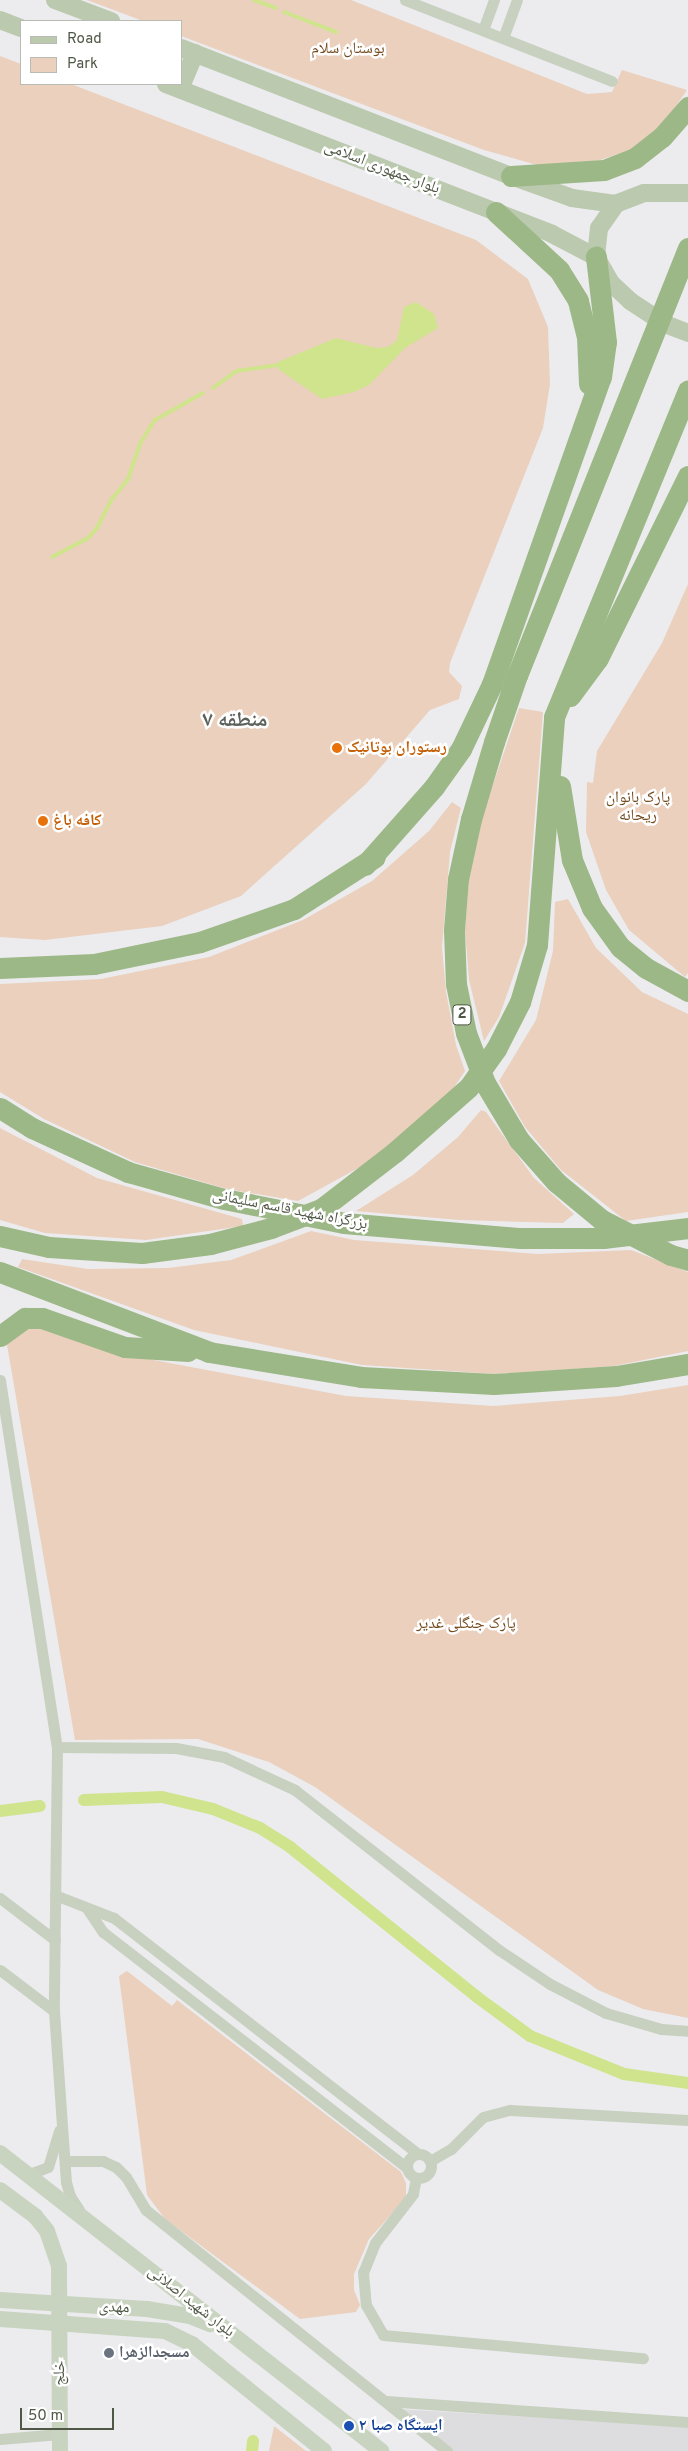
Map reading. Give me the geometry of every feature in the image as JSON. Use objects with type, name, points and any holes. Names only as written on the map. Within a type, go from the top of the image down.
[{"type":"highway","points":[[511,176],[572,174],[604,170],[635,158],[662,137],[688,107]]},
{"type":"highway","points":[[496,212],[559,270],[578,301],[588,345],[590,372],[586,417]]},
{"type":"highway","points":[[0,968],[94,964],[200,942],[294,909],[365,866],[423,816],[464,765],[517,675],[688,248]]},
{"type":"highway","points":[[365,866],[434,788],[478,715],[601,377],[606,342],[596,257]]},
{"type":"highway","points":[[0,1236],[49,1247],[142,1253],[210,1244],[271,1228],[321,1209],[395,1152],[469,1087],[496,1049],[520,1002],[537,945],[554,717],[686,396]]},
{"type":"highway","points":[[688,476],[598,658],[554,717],[563,818],[572,860],[592,908],[620,948],[646,968],[688,991]]},
{"type":"highway","name":"2","points":[[517,675],[471,819],[458,879],[454,930],[456,984],[466,1033],[485,1083],[519,1140],[556,1182],[602,1220],[671,1255],[688,1260]]},
{"type":"highway","name":"بزرگراه شهید قاسم سلیمانی","points":[[0,1108],[32,1128],[128,1172],[224,1199],[344,1224],[520,1238],[603,1238],[688,1228]]},
{"type":"highway","points":[[0,1272],[209,1352]]},
{"type":"highway","points":[[0,1336],[25,1318],[42,1318],[126,1347],[209,1352],[361,1377],[494,1384],[616,1376],[688,1364]]},
{"type":"main road","points":[[55,0],[108,20]]},
{"type":"main road","points":[[0,20],[20,28]]},
{"type":"main road","points":[[182,64],[188,50],[572,198],[616,204],[644,193],[688,193]]},
{"type":"main road","name":"بلوار جمهوری اسلامی","points":[[173,86],[496,212],[596,257]]},
{"type":"main road","points":[[616,204],[599,228],[596,257],[611,283],[630,301],[665,324],[688,333]]},
{"type":"main road","name":"بلوار شهید اصلانی","points":[[0,2154],[382,2451]]},
{"type":"main road","points":[[0,2190],[35,2216],[51,2238],[59,2266],[61,2306]]},
{"type":"main road","name":"مهدی","points":[[0,2300],[61,2306],[147,2309],[190,2316],[226,2330]]},
{"type":"main road","name":"خلج","points":[[60,2451],[61,2306]]},
{"type":"main road","name":"مهدی","points":[[0,2320],[60,2325],[145,2328],[165,2331],[192,2344]]},
{"type":"main road","name":"بلوار شهید اصلانی","points":[[192,2344],[324,2451]]},
{"type":"street","points":[[406,0],[612,81]]},
{"type":"street","points":[[483,30],[494,0]]},
{"type":"street","points":[[503,38],[517,0]]},
{"type":"street","points":[[0,1380],[57,1747],[54,2011],[61,2127],[70,2196],[85,2220]]},
{"type":"street","points":[[57,1747],[176,1748],[224,1757],[295,1790],[499,1950],[550,1984],[606,2014],[661,2029],[688,2031]]},
{"type":"street","points":[[55,1895],[88,1910],[114,1918],[417,2154]]},
{"type":"street","points":[[0,1898],[55,1940]]},
{"type":"street","points":[[88,1910],[103,1932],[406,2167],[416,2178]]},
{"type":"street","points":[[130,1952],[140,1938]]},
{"type":"street","points":[[166,1980],[177,1967]]},
{"type":"street","points":[[0,1970],[54,2011]]},
{"type":"street","points":[[234,2034],[246,2020]]},
{"type":"street","points":[[327,2106],[338,2092]]},
{"type":"street","points":[[430,2161],[451,2149],[483,2116],[510,2110],[688,2120]]},
{"type":"street","points":[[26,2174],[48,2167],[61,2127]]},
{"type":"street","points":[[406,2167],[411,2156],[424,2154],[430,2161],[428,2174],[416,2178]]},
{"type":"street","points":[[66,2161],[103,2161],[116,2167],[126,2177],[146,2210],[447,2451]]},
{"type":"street","points":[[416,2178],[413,2194],[375,2243],[362,2272],[366,2305],[383,2335],[643,2358]]},
{"type":"street","points":[[386,2401],[688,2422]]},
{"type":"street","points":[[0,2439],[60,2434]]},
{"type":"shaded area","points":[[416,302],[434,314],[438,328],[405,348],[369,385],[354,392],[322,399],[278,369],[278,362],[336,338],[376,348],[388,347],[397,340],[404,307]]},
{"type":"shaded area","points":[[396,2409],[688,2426],[688,2451],[448,2451]]},
{"type":"green space","name":"بوستان سلام","points":[[87,0],[351,0],[587,94],[612,92],[622,70],[687,90],[662,127],[630,150],[591,163],[544,167],[484,150],[182,36],[182,20],[140,20]]},
{"type":"green space","points":[[0,56],[20,64],[20,85],[74,85],[476,240],[528,279],[548,327],[550,384],[543,428],[450,663],[449,672],[462,686],[459,699],[430,710],[366,784],[241,896],[162,926],[45,940],[0,937]]},
{"type":"green space","name":"پارک بانوان ریحانه","points":[[688,584],[688,973],[685,977],[629,930],[606,890],[586,832],[587,782],[593,783],[597,751],[662,643]]},
{"type":"green space","points":[[519,708],[543,712],[525,943],[499,1017],[484,1041],[469,980],[465,929],[469,880],[481,820]]},
{"type":"green space","points":[[452,802],[461,808],[450,852],[442,947],[446,992],[456,1045],[465,1071],[453,1089],[406,1134],[360,1167],[298,1201],[227,1189],[135,1162],[44,1119],[0,1092],[0,984],[101,979],[209,957],[303,920],[372,881],[429,831]]},
{"type":"green space","points":[[568,899],[596,948],[642,992],[688,1014],[688,1212],[626,1221],[561,1170],[525,1127],[499,1081],[536,1020],[553,951],[555,902]]},
{"type":"green space","points":[[481,1110],[486,1112],[534,1178],[574,1214],[563,1223],[459,1220],[356,1211],[413,1175],[458,1137]]},
{"type":"green space","points":[[0,1128],[97,1178],[242,1219],[243,1226],[146,1240],[45,1233],[0,1220]]},
{"type":"green space","points":[[311,1231],[354,1240],[538,1254],[631,1250],[688,1272],[688,1351],[614,1366],[495,1374],[362,1365],[194,1330],[18,1267],[22,1259],[88,1269],[168,1268],[231,1260]]},
{"type":"green space","name":"پارک جنگلی غدیر","points":[[37,1324],[127,1355],[346,1396],[493,1406],[620,1396],[688,1385],[688,2018],[643,2009],[598,1990],[315,1787],[269,1762],[198,1739],[75,1740],[6,1339]]},
{"type":"green space","points":[[127,1971],[172,2006],[177,2000],[401,2172],[406,2183],[406,2198],[369,2239],[354,2274],[354,2290],[360,2305],[356,2312],[300,2319],[165,2219],[147,2195],[119,1976]]},
{"type":"green space","points":[[274,2426],[306,2451],[269,2451]]},
{"type":"waterway","points":[[254,0],[276,8]]},
{"type":"waterway","points":[[284,12],[336,32]]},
{"type":"waterway","points":[[213,388],[236,371],[278,365]]},
{"type":"waterway","points":[[52,557],[88,538],[97,528],[112,499],[128,479],[141,442],[155,420],[203,393]]},
{"type":"waterway","points":[[84,1800],[162,1797],[213,1809],[260,1828],[290,1847],[477,1997],[530,2036],[624,2074],[688,2083]]},
{"type":"waterway","points":[[0,1811],[40,1806]]},
{"type":"waterway","points":[[252,2451],[253,2441]]},
{"type":"place","name":"رستوران بوتانیک","points":[[337,748]]},
{"type":"place","name":"کافه باغ","points":[[43,821]]},
{"type":"place","name":"مسجدالزهرا","points":[[109,2353]]},
{"type":"place","name":"ایستگاه صبا ۲","points":[[349,2426]]},
{"type":"district","name":"منطقه ۷","points":[[235,721]]}]
